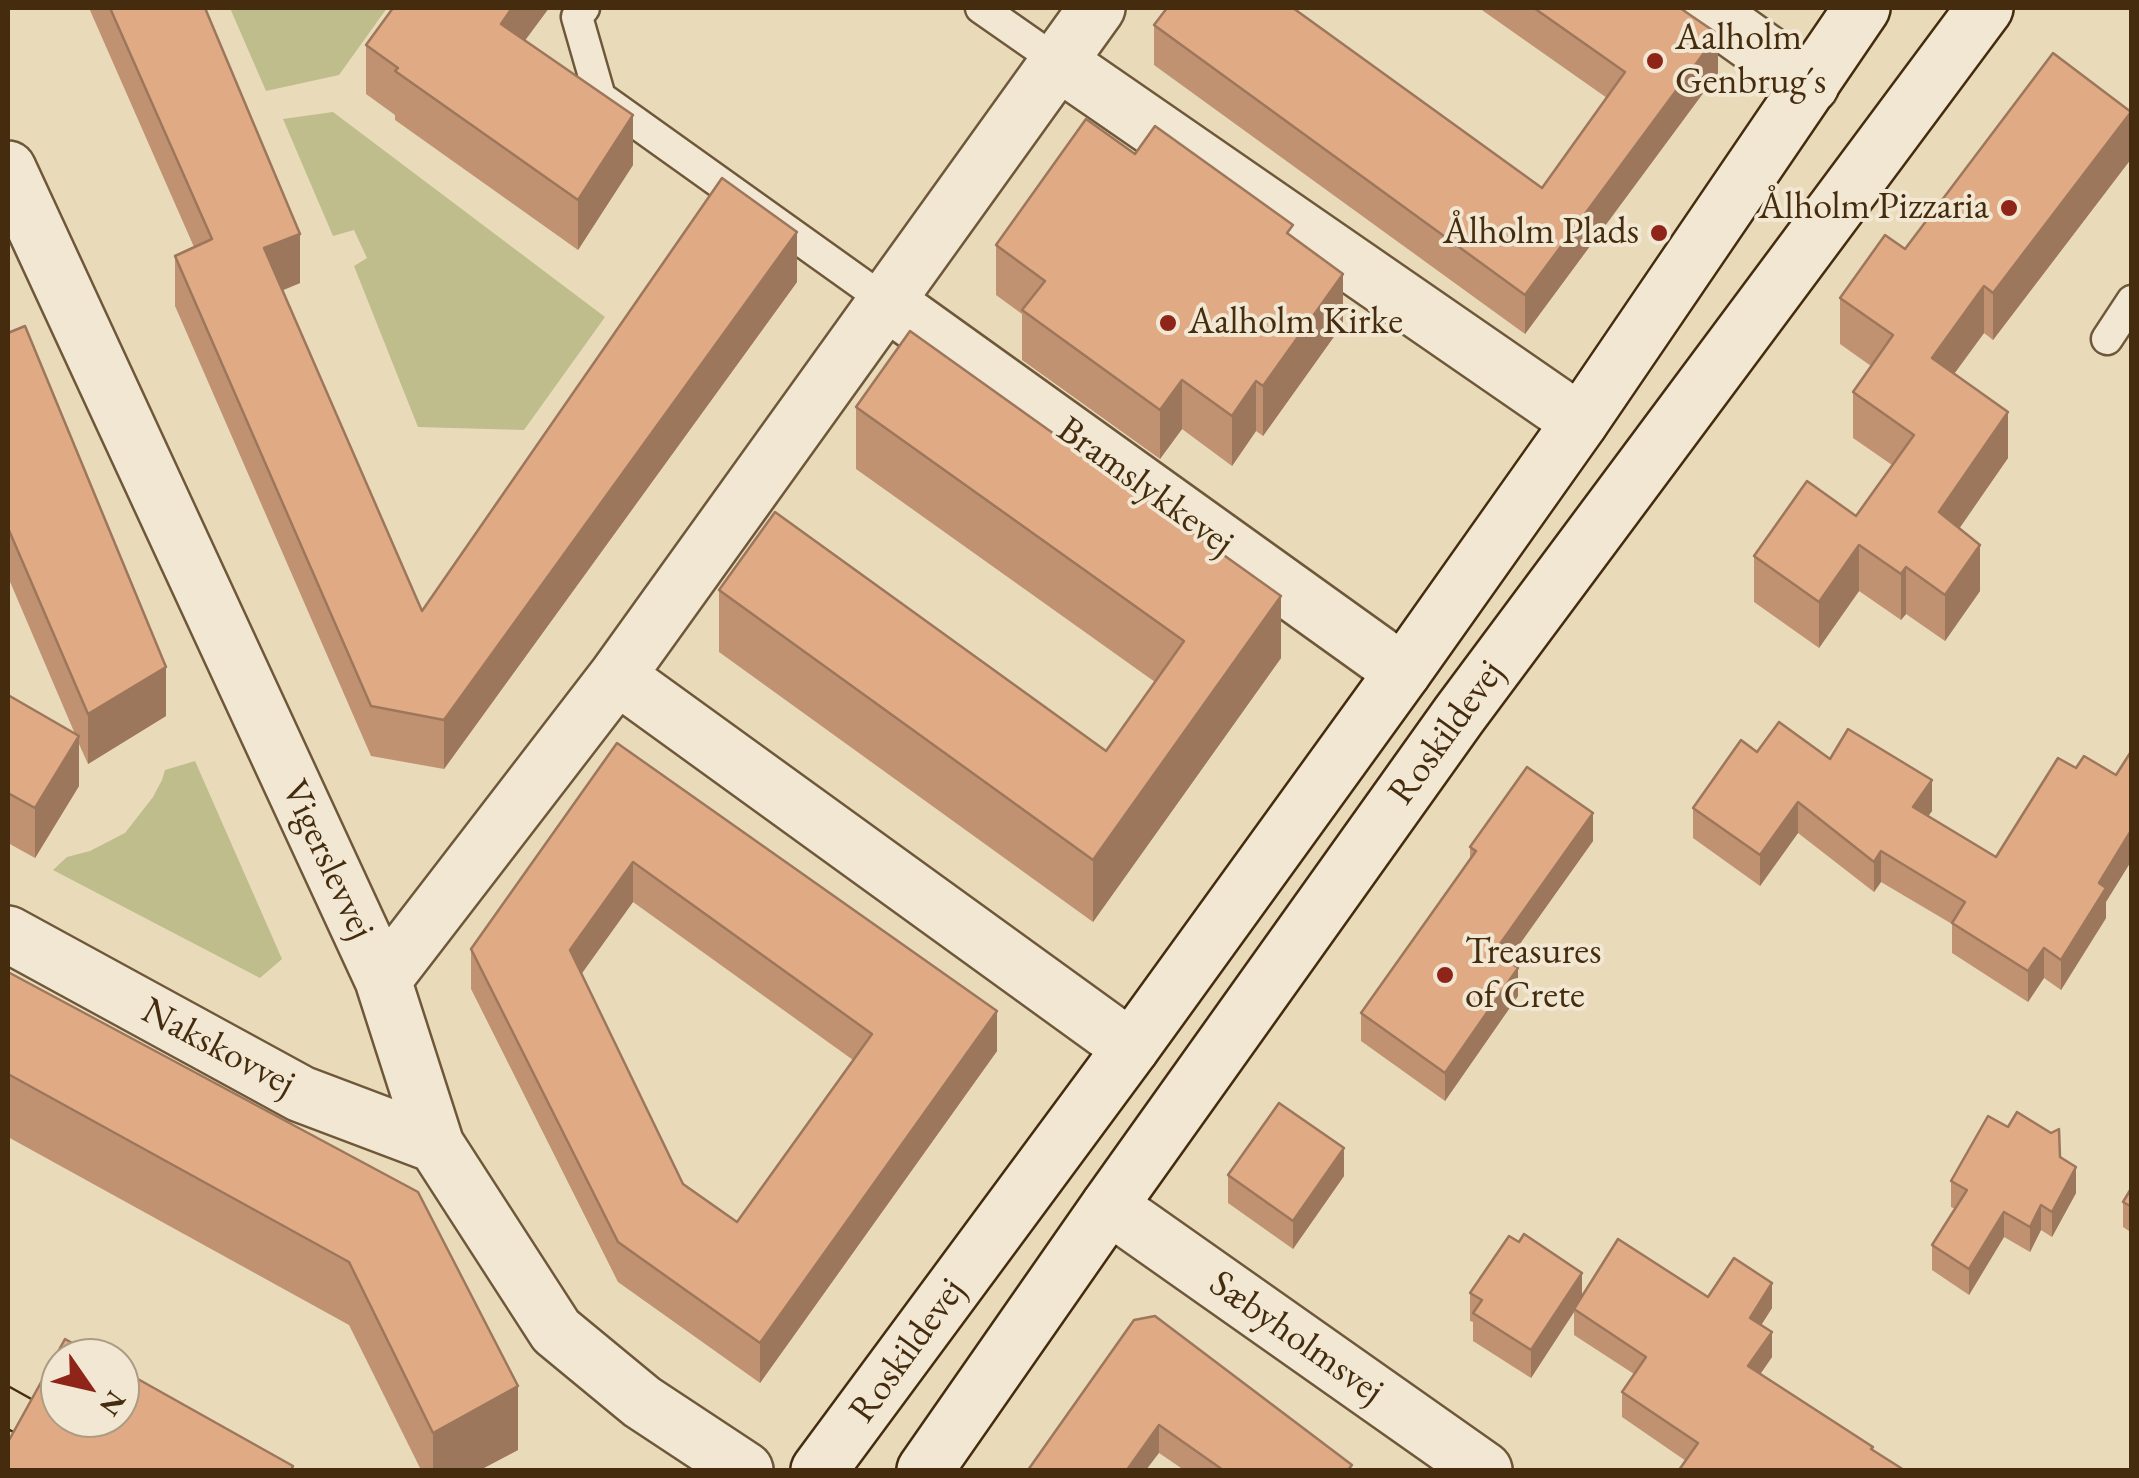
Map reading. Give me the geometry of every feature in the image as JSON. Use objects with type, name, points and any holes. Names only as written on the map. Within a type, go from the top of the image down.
[{"type":"street","points":[[383,980],[755,500],[887,302],[1097,8]]},
{"type":"street","points":[[1702,8],[1811,85]]},
{"type":"street","name":"Roskildevej","points":[[820,1470],[1403,672],[1580,422],[1862,8]]},
{"type":"street","name":"Roskildevej","points":[[925,1470],[1459,716],[1985,8]]},
{"type":"street","points":[[1057,61],[1580,422]]},
{"type":"street","name":"Vigerslevvej","points":[[8,169],[383,980],[436,1145],[556,1331],[642,1402],[745,1470]]},
{"type":"street","name":"Bramslykkevej","points":[[887,302],[1403,672]]},
{"type":"street","points":[[617,676],[1131,1048]]},
{"type":"street","name":"Nakskovvej","points":[[8,934],[301,1094],[436,1145]]},
{"type":"street","name":"Sæbyholmsvej","points":[[1109,1206],[1484,1470]]},
{"type":"lane","points":[[584,8],[577,17],[600,97],[887,302]]},
{"type":"lane","points":[[981,8],[1057,61]]},
{"type":"lane","points":[[2107,339],[2132,301]]},
{"type":"shaded area","points":[[230,8],[387,8],[339,75],[266,91]]},
{"type":"shaded area","points":[[333,112],[605,317],[524,430],[418,427],[354,266],[367,258],[354,230],[333,236],[283,119]]},
{"type":"shaded area","points":[[195,761],[282,959],[260,978],[53,870],[67,857],[90,851],[125,833],[153,797],[165,770]]},
{"type":"building","points":[[110,8],[205,8],[300,234],[264,248],[422,611],[722,178],[797,232],[444,720],[371,706],[175,256],[212,239]]},
{"type":"building","points":[[393,8],[512,8],[501,24],[633,115],[578,200],[395,71],[398,68],[366,45]]},
{"type":"building","points":[[1167,8],[1293,8],[1542,188],[1625,72],[1534,8],[1680,8],[1718,34],[1525,295],[1154,25]]},
{"type":"building","points":[[2053,53],[2131,112],[1993,293],[1984,286],[1932,358],[2008,412],[1939,512],[1980,545],[1945,595],[1906,567],[1901,574],[1859,545],[1819,602],[1754,556],[1807,481],[1856,516],[1914,435],[1853,392],[1893,335],[1840,298],[1885,235],[1905,249]]},
{"type":"building","name":"Aalholm Kirke","points":[[1086,119],[1135,154],[1155,126],[1293,225],[1287,233],[1343,274],[1263,386],[1256,381],[1232,416],[1182,380],[1160,410],[1022,310],[1045,281],[996,245]]},
{"type":"building","points":[[25,326],[166,667],[88,714],[8,528],[8,333]]},
{"type":"building","points":[[910,331],[1281,596],[1093,860],[719,590],[775,512],[1106,751],[1184,641],[856,407]]},
{"type":"building","points":[[8,695],[79,736],[35,808],[8,793]]},
{"type":"building","points":[[1779,722],[1830,759],[1848,729],[1932,780],[1913,807],[1996,857],[2058,758],[2076,768],[2084,756],[2116,775],[2132,750],[2132,829],[2099,883],[2106,888],[2061,960],[2044,948],[2028,971],[1952,923],[1965,902],[1881,851],[1874,862],[1798,802],[1760,855],[1693,808],[1741,740],[1757,752]]},
{"type":"building","points":[[617,743],[997,1011],[760,1343],[618,1242],[471,949]],"holes":[[[633,862],[872,1034],[737,1222],[683,1184],[570,950]]]},
{"type":"building","points":[[1527,767],[1593,813],[1495,951],[1518,968],[1445,1073],[1361,1013],[1476,851],[1470,847]]},
{"type":"building","points":[[8,972],[418,1192],[518,1386],[433,1433],[349,1262],[8,1074]]},
{"type":"building","points":[[1279,1103],[1344,1148],[1293,1221],[1228,1175]]},
{"type":"building","points":[[2017,1112],[2051,1133],[2059,1129],[2060,1157],[2076,1167],[2052,1212],[2041,1205],[2030,1227],[2004,1212],[1969,1269],[1932,1245],[1967,1190],[1951,1181],[1988,1116],[2008,1127]]},
{"type":"building","points":[[2132,1187],[2132,1207],[2123,1202]]},
{"type":"building","points":[[1524,1234],[1582,1273],[1531,1350],[1473,1313],[1482,1300],[1470,1293],[1509,1236],[1519,1242]]},
{"type":"building","points":[[1618,1239],[1708,1297],[1734,1258],[1772,1283],[1750,1318],[1772,1332],[1748,1366],[1904,1470],[1679,1470],[1698,1443],[1622,1392],[1646,1357],[1574,1309]]},
{"type":"building","points":[[1155,1316],[1352,1465],[1348,1470],[1223,1470],[1159,1425],[1127,1470],[1028,1470],[1134,1320]]},
{"type":"building","points":[[140,1380],[293,1466],[291,1470],[8,1470],[8,1442],[40,1384],[40,1438],[140,1438]]},
{"type":"tram line","points":[[8,1386],[40,1404]]},
{"type":"tram line","points":[[8,1429],[81,1470]]},
{"type":"place","name":"Aalholm Genbrug´s","points":[[1655,61]]},
{"type":"place","name":"Ålholm Pizzaria","points":[[2009,208]]},
{"type":"place","name":"Ålholm Plads","points":[[1659,233]]},
{"type":"place","name":"Aalholm Kirke","points":[[1168,323]]},
{"type":"place","name":"Treasures of Crete","points":[[1445,975]]}]
